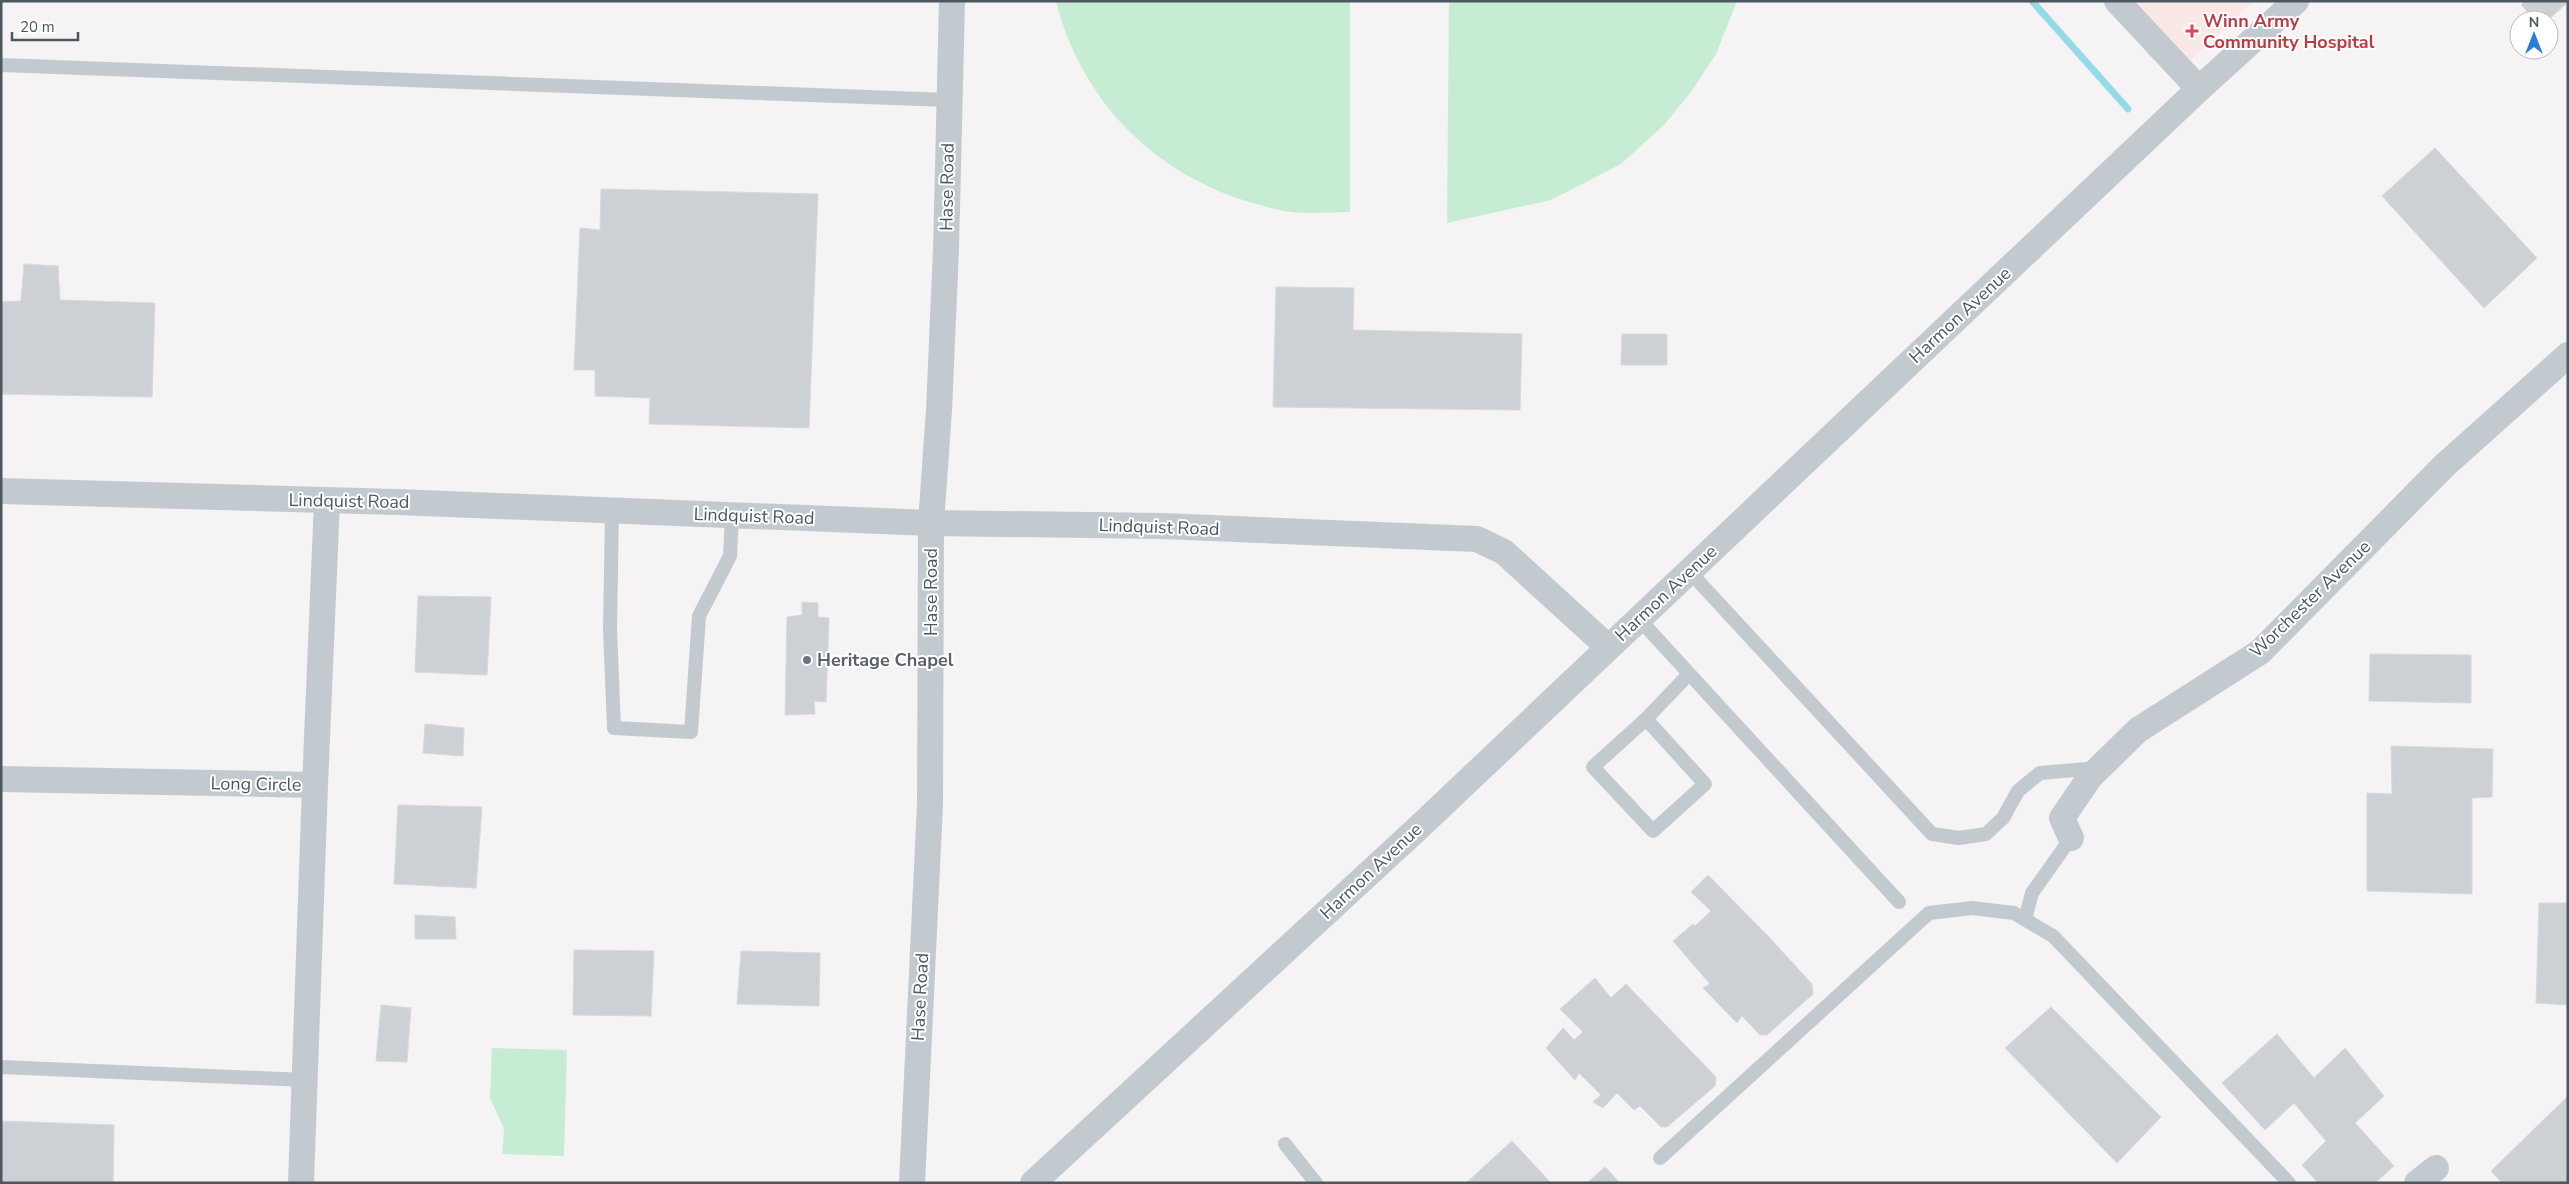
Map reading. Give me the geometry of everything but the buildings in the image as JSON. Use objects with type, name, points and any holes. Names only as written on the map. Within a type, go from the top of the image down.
[{"type":"street","name":"Hase Road","points":[[912,1183],[930,804],[931,524],[941,363],[952,1]]},
{"type":"street","points":[[2117,1],[2199,89]]},
{"type":"street","name":"Harmon Avenue","points":[[1033,1183],[1418,829],[2199,89],[2296,1]]},
{"type":"street","name":"Worchester Avenue","points":[[2071,838],[2062,818],[2090,777],[2138,730],[2260,652],[2445,465],[2568,355]]},
{"type":"street","name":"Lindquist Road","points":[[1,491],[612,510],[931,524],[1162,526],[1477,539],[1504,552],[1608,647]]},
{"type":"street","name":"Long Circle","points":[[1,780],[316,785],[326,501]]},
{"type":"street","points":[[301,1183],[316,785]]},
{"type":"lane","points":[[1,65],[948,100]]},
{"type":"lane","points":[[612,510],[610,629],[614,728],[692,732],[699,616],[730,556],[732,515]]},
{"type":"lane","points":[[1689,571],[1932,834],[1959,838],[1986,834],[2004,818],[2018,791],[2040,773],[2100,768]]},
{"type":"lane","points":[[1639,619],[1688,675],[1899,902]]},
{"type":"lane","points":[[1646,719],[1705,784],[1653,831],[1593,767],[1646,719],[1688,675]]},
{"type":"lane","points":[[2025,919],[2032,893],[2071,838]]},
{"type":"lane","points":[[1660,1158],[1929,913],[1972,908],[2014,913],[2053,936],[2289,1183]]},
{"type":"lane","points":[[1,1067],[305,1080]]},
{"type":"lane","points":[[1285,1144],[1316,1183]]},
{"type":"shaded area","name":"Winn Army Community Hospital","points":[[2136,1],[2254,1],[2190,61]]},
{"type":"green space","points":[[1056,1],[1350,1],[1350,212],[1312,213],[1276,210],[1217,190],[1184,174],[1154,153],[1127,129],[1103,101],[1084,71],[1068,37]]},
{"type":"green space","points":[[1449,1],[1737,1],[1716,54],[1691,92],[1664,125],[1621,164],[1551,200],[1447,223]]},
{"type":"green space","points":[[492,1048],[567,1050],[564,1156],[502,1154],[504,1129],[490,1098]]},
{"type":"waterway","points":[[2032,1],[2128,109]]},
{"type":"place","name":"Winn Army Community Hospital","points":[[2192,31]]},
{"type":"place","name":"Heritage Chapel","points":[[807,660]]}]
